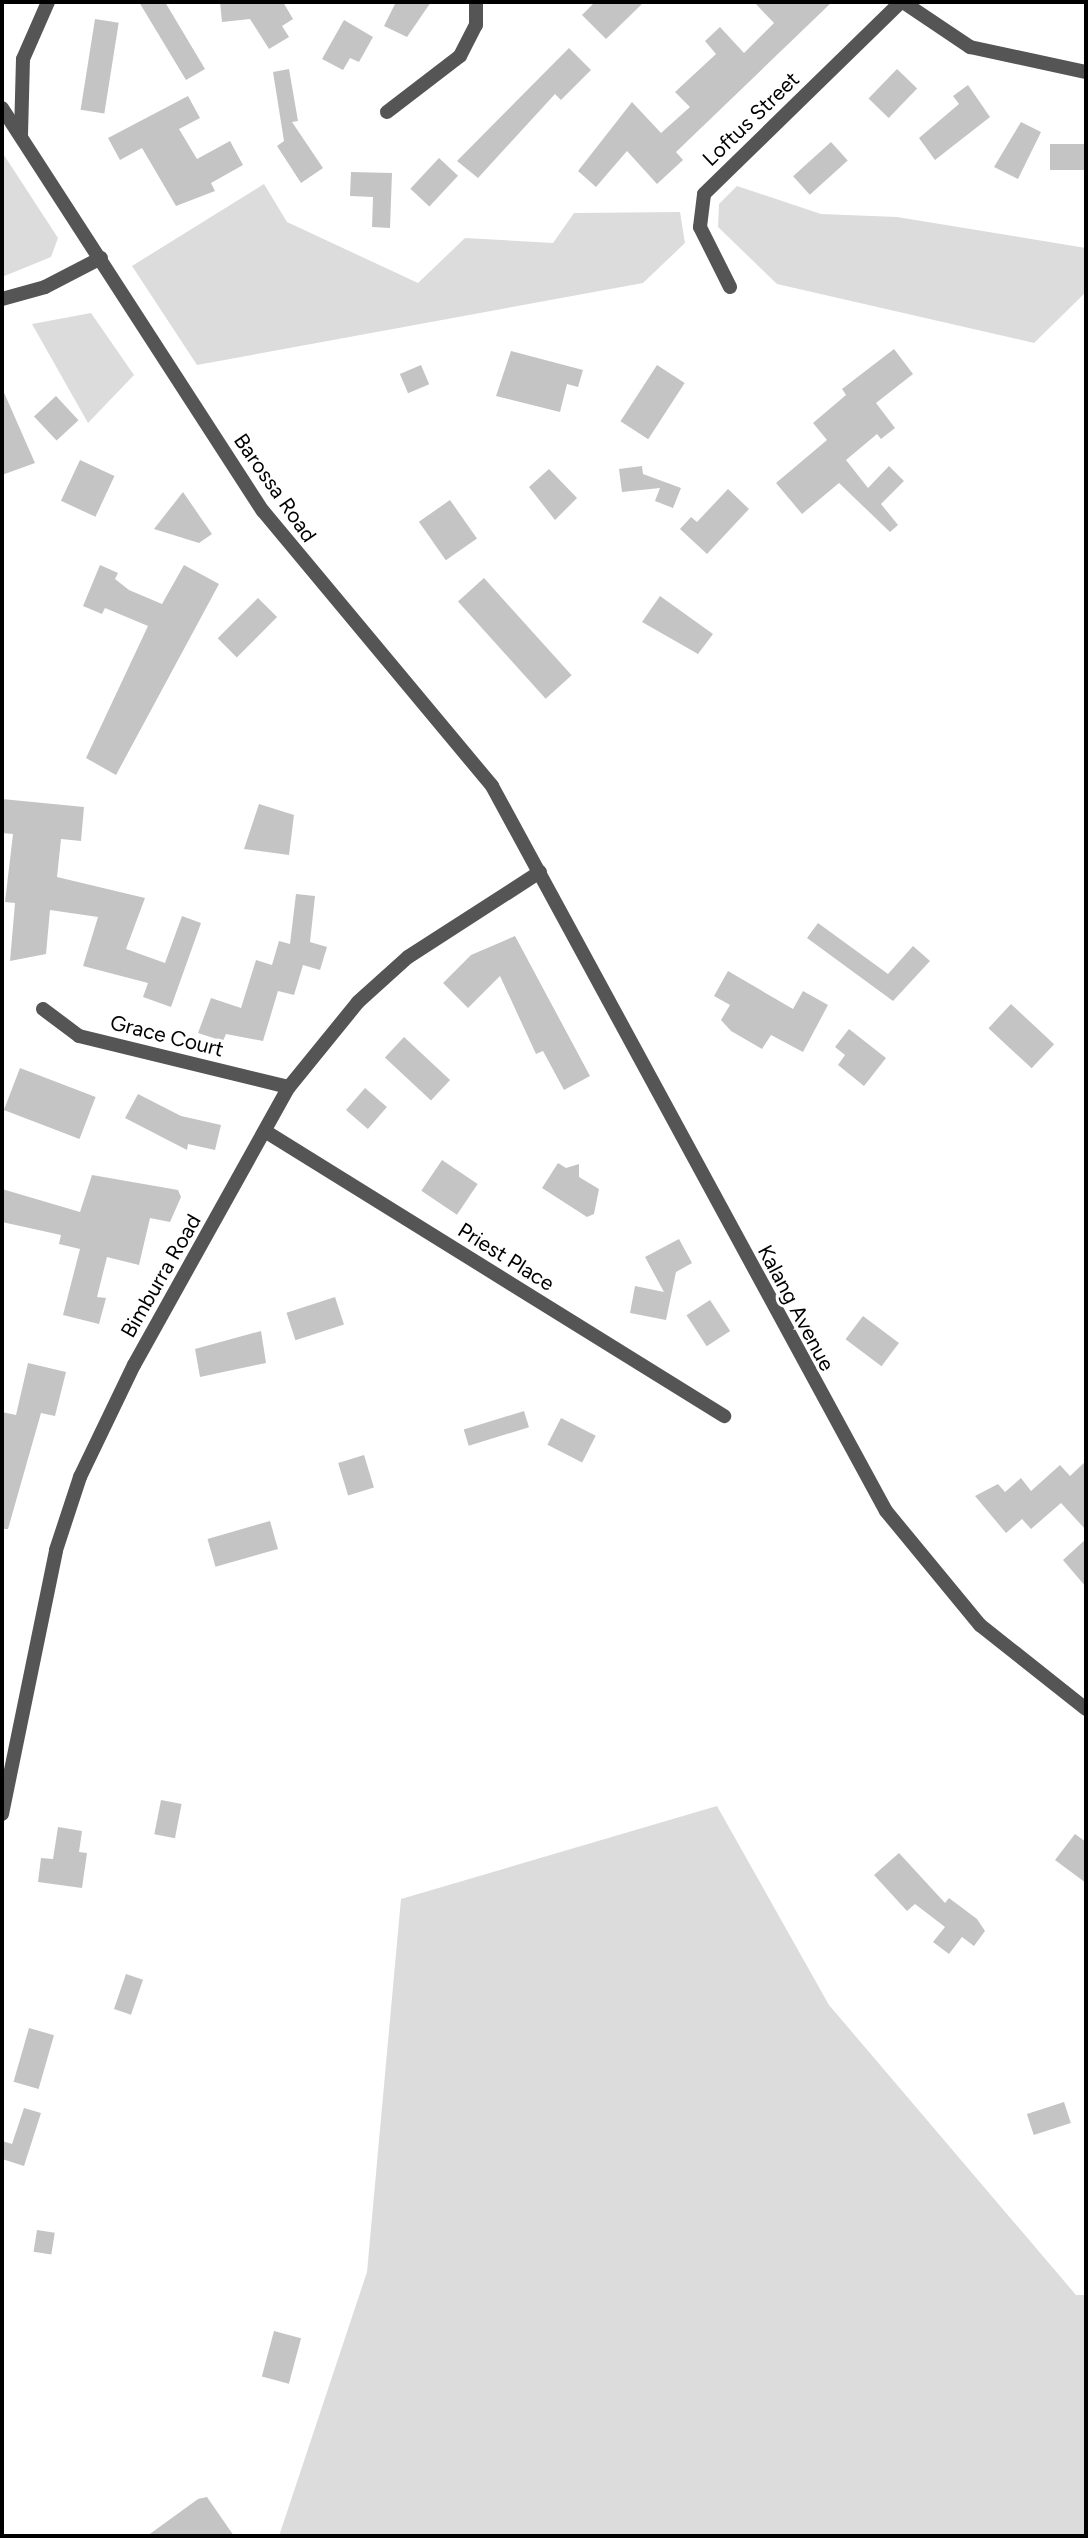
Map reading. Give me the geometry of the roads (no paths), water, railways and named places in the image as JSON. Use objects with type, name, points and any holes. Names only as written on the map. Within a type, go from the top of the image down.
[{"type":"street","points":[[21,135],[23,59],[48,2]]},
{"type":"street","points":[[387,112],[460,56],[476,25],[476,2]]},
{"type":"street","name":"Loftus Street","points":[[730,287],[700,227],[704,194],[902,2],[970,47],[1086,72]]},
{"type":"street","name":"Barossa Road","points":[[2,108],[257,502],[329,596],[470,756],[540,872]]},
{"type":"street","points":[[2,299],[45,287],[101,258]]},
{"type":"street","name":"Bimburra Road","points":[[2,1814],[56,1550],[80,1477],[134,1365],[268,1133],[289,1087],[395,967],[540,872]]},
{"type":"street","name":"Kalang Avenue","points":[[540,872],[886,1511],[980,1625],[1086,1709]]},
{"type":"street","name":"Grace Court","points":[[43,1009],[79,1036],[289,1087]]},
{"type":"street","name":"Priest Place","points":[[268,1133],[724,1416]]}]
